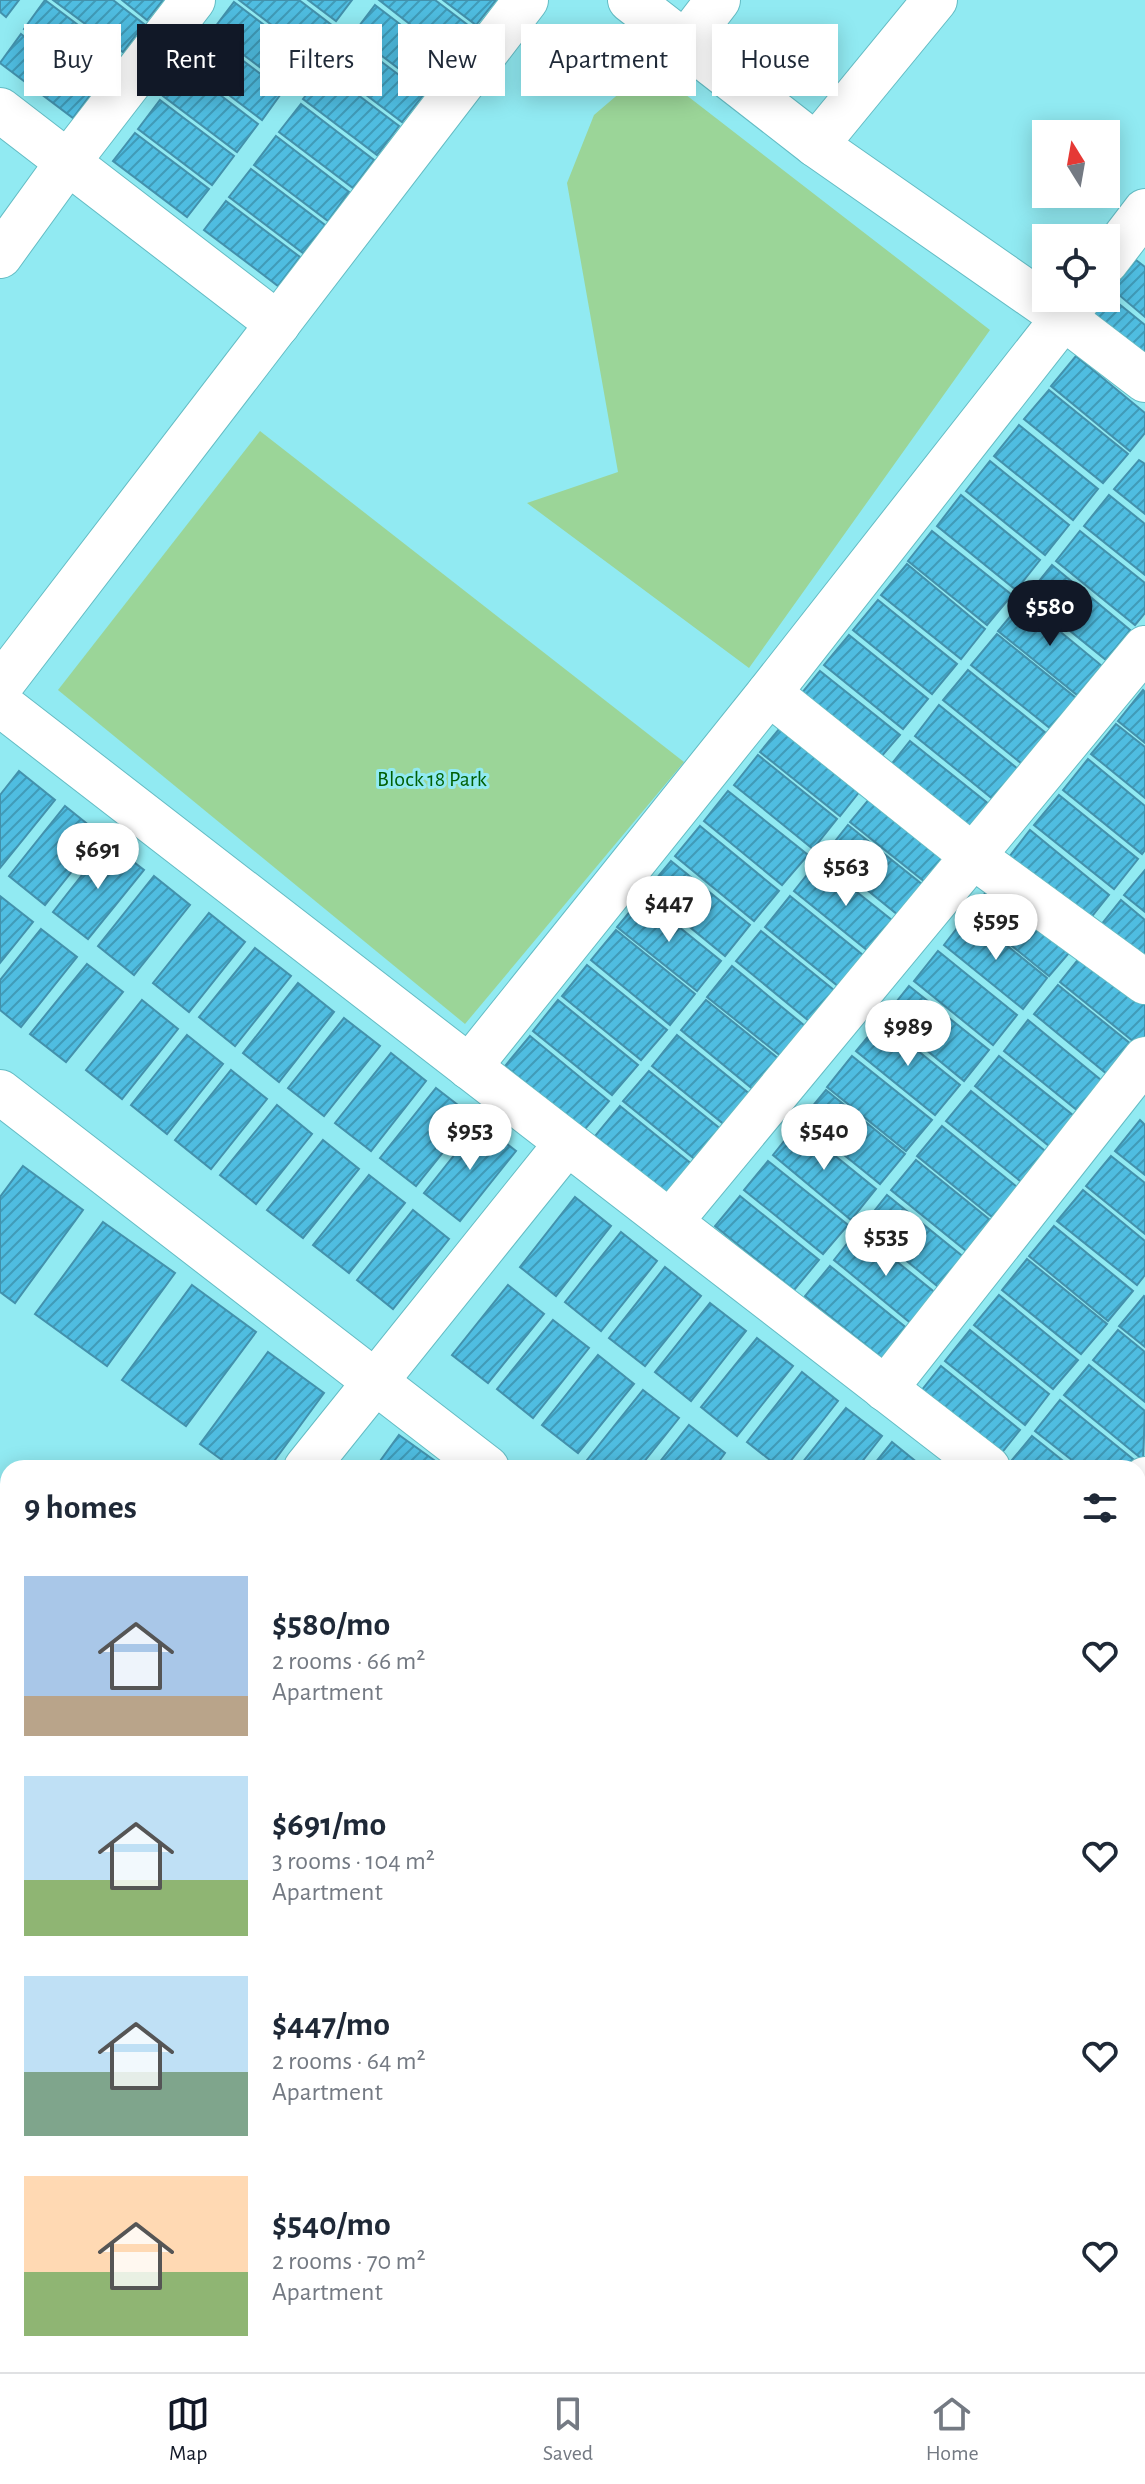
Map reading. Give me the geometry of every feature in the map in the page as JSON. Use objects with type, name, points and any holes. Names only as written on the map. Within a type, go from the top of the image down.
[{"type":"street","points":[[0,256],[193,0]]},
{"type":"street","points":[[0,686],[526,0]]},
{"type":"street","points":[[630,0],[661,24]]},
{"type":"street","points":[[696,29],[718,0]]},
{"type":"street","points":[[816,145],[935,0]]},
{"type":"street","points":[[696,52],[816,145],[1032,283]]},
{"type":"street","points":[[0,110],[278,324]]},
{"type":"street","points":[[1120,244],[1145,211]]},
{"type":"street","points":[[469,1067],[1069,312]]},
{"type":"street","points":[[1076,312],[1145,380]]},
{"type":"street","points":[[670,1222],[1145,648]]},
{"type":"street","points":[[769,693],[974,857],[1145,982]]},
{"type":"street","points":[[0,704],[978,1460]]},
{"type":"street","points":[[885,1389],[1145,1059]]},
{"type":"street","points":[[0,1092],[477,1460]]},
{"type":"street","points":[[312,1460],[567,1143]]},
{"type":"green space","points":[[616,96],[687,96],[990,330],[749,668],[527,503],[618,472],[567,183],[594,115]]},
{"type":"green space","name":"Block 18 Park","points":[[260,431],[684,762],[465,1024],[58,690]]},
{"type":"building","points":[[0,0],[19,0],[6,17],[0,12]]},
{"type":"building","points":[[45,0],[77,24],[28,24]]},
{"type":"building","points":[[53,0],[113,0],[144,24],[137,24],[137,33],[123,52],[121,24],[85,24]]},
{"type":"building","points":[[122,0],[163,0],[147,20]]},
{"type":"building","points":[[239,0],[299,0],[330,24],[271,24]]},
{"type":"building","points":[[308,0],[352,0],[336,21]]},
{"type":"building","points":[[379,0],[435,0],[466,24],[410,24]]},
{"type":"building","points":[[443,0],[496,0],[475,24]]},
{"type":"building","points":[[234,2],[263,24],[260,24],[260,67],[244,55],[244,24],[217,24]]},
{"type":"building","points":[[375,5],[400,24],[398,68],[382,56],[382,24],[361,24]]},
{"type":"building","points":[[21,34],[24,36],[24,81],[0,63]]},
{"type":"building","points":[[244,61],[260,74],[260,96],[279,96],[262,120],[230,96],[244,96]]},
{"type":"building","points":[[382,62],[398,74],[398,96],[422,96],[402,122],[368,96],[382,96]]},
{"type":"building","points":[[44,96],[90,96],[73,118]]},
{"type":"building","points":[[163,96],[222,96],[258,124],[237,152]]},
{"type":"building","points":[[305,96],[359,96],[399,126],[377,155],[303,99]]},
{"type":"building","points":[[160,100],[234,156],[212,185],[138,129]]},
{"type":"building","points":[[301,104],[374,160],[353,188],[279,132]]},
{"type":"building","points":[[135,133],[209,189],[187,217],[113,161]]},
{"type":"building","points":[[276,136],[349,192],[328,221],[254,165]]},
{"type":"building","points":[[251,169],[325,225],[303,253],[229,197]]},
{"type":"building","points":[[226,201],[300,257],[278,286],[204,230]]},
{"type":"building","points":[[1136,260],[1145,267],[1145,317],[1120,296],[1120,279]]},
{"type":"building","points":[[1120,305],[1145,325],[1145,376],[1083,325],[1094,312],[1120,312]]},
{"type":"building","points":[[1076,356],[1145,413],[1145,433],[1130,451],[1051,386]]},
{"type":"building","points":[[1049,390],[1128,454],[1103,483],[1024,419]]},
{"type":"building","points":[[1019,425],[1098,489],[1073,520],[994,456]]},
{"type":"building","points":[[1139,460],[1145,464],[1145,514],[1114,489]]},
{"type":"building","points":[[990,461],[1069,525],[1045,555],[966,491]]},
{"type":"building","points":[[961,495],[1040,560],[1016,590],[937,526]]},
{"type":"building","points":[[1109,495],[1145,524],[1145,575],[1084,526]]},
{"type":"building","points":[[932,531],[1012,595],[987,625],[908,561]]},
{"type":"building","points":[[1080,531],[1145,583],[1145,613],[1135,625],[1056,561]]},
{"type":"building","points":[[907,564],[985,629],[961,659],[881,595]]},
{"type":"building","points":[[1052,565],[1130,630],[1106,660],[1027,596]]},
{"type":"building","points":[[878,600],[957,664],[932,694],[853,630]]},
{"type":"building","points":[[1023,601],[1102,666],[1077,695],[998,631]]},
{"type":"building","points":[[997,634],[1076,698],[1051,729],[971,665]]},
{"type":"building","points":[[849,635],[928,699],[903,729],[824,665]]},
{"type":"building","points":[[968,670],[1047,734],[1022,764],[943,700]]},
{"type":"building","points":[[820,671],[900,735],[874,765],[796,700]]},
{"type":"building","points":[[1143,690],[1145,692],[1145,743],[1118,721]]},
{"type":"building","points":[[939,705],[1018,769],[994,800],[915,736]]},
{"type":"building","points":[[785,722],[864,786],[840,816],[760,752]]},
{"type":"building","points":[[1116,724],[1145,747],[1145,798],[1091,754]]},
{"type":"building","points":[[910,741],[990,805],[965,835],[886,771]]},
{"type":"building","points":[[758,755],[837,819],[813,849],[734,785]]},
{"type":"building","points":[[1088,759],[1145,806],[1145,850],[1142,854],[1063,790]]},
{"type":"building","points":[[19,771],[55,800],[0,868],[0,795]]},
{"type":"building","points":[[728,791],[808,855],[782,885],[704,821]]},
{"type":"building","points":[[876,791],[955,856],[930,886],[850,822]]},
{"type":"building","points":[[1059,795],[1138,859],[1114,889],[1034,825]]},
{"type":"building","points":[[65,806],[101,835],[45,905],[9,876]]},
{"type":"building","points":[[848,825],[928,889],[903,919],[824,855]]},
{"type":"building","points":[[700,826],[779,891],[754,921],[675,856]]},
{"type":"building","points":[[1030,830],[1109,895],[1085,925],[1006,861]]},
{"type":"building","points":[[108,842],[144,870],[88,939],[53,912]]},
{"type":"building","points":[[671,861],[750,925],[725,956],[646,891]]},
{"type":"building","points":[[818,861],[898,925],[873,955],[794,891]]},
{"type":"building","points":[[1145,870],[1145,912],[1124,895]]},
{"type":"building","points":[[154,876],[190,905],[134,975],[98,946]]},
{"type":"building","points":[[995,881],[1075,946],[1049,976],[970,912]]},
{"type":"building","points":[[0,896],[33,922],[0,963]]},
{"type":"building","points":[[790,896],[869,960],[844,991],[765,927]]},
{"type":"building","points":[[642,897],[721,961],[697,991],[617,927]]},
{"type":"building","points":[[1121,900],[1145,920],[1145,971],[1096,931]]},
{"type":"building","points":[[209,913],[245,942],[189,1012],[153,983]]},
{"type":"building","points":[[968,914],[1047,978],[1023,1009],[944,945]]},
{"type":"building","points":[[41,929],[77,957],[21,1027],[0,1010],[0,980]]},
{"type":"building","points":[[616,930],[695,994],[670,1025],[591,960]]},
{"type":"building","points":[[761,931],[840,995],[815,1026],[736,961]]},
{"type":"building","points":[[255,948],[291,976],[235,1046],[199,1017]]},
{"type":"building","points":[[938,951],[1017,1015],[993,1045],[914,981]]},
{"type":"building","points":[[1085,951],[1145,1000],[1145,1039],[1139,1046],[1060,982]]},
{"type":"building","points":[[87,964],[123,992],[66,1062],[30,1034]]},
{"type":"building","points":[[587,965],[667,1030],[641,1060],[562,996]]},
{"type":"building","points":[[732,966],[811,1031],[787,1061],[707,997]]},
{"type":"building","points":[[298,983],[334,1012],[279,1082],[243,1053]]},
{"type":"building","points":[[1058,985],[1137,1049],[1113,1079],[1034,1014]]},
{"type":"building","points":[[909,986],[989,1050],[964,1081],[885,1016]]},
{"type":"building","points":[[142,1000],[178,1029],[122,1099],[86,1070]]},
{"type":"building","points":[[558,1000],[638,1065],[612,1095],[533,1031]]},
{"type":"building","points":[[706,1000],[785,1064],[760,1095],[681,1030]]},
{"type":"building","points":[[344,1018],[380,1046],[324,1116],[288,1088]]},
{"type":"building","points":[[1028,1020],[1107,1085],[1083,1115],[1004,1051]]},
{"type":"building","points":[[881,1021],[960,1085],[935,1115],[856,1051]]},
{"type":"building","points":[[187,1035],[223,1064],[167,1134],[131,1105]]},
{"type":"building","points":[[677,1035],[757,1100],[731,1130],[652,1066]]},
{"type":"building","points":[[530,1036],[609,1101],[584,1130],[505,1066]]},
{"type":"building","points":[[391,1053],[426,1081],[371,1151],[335,1123]]},
{"type":"building","points":[[852,1056],[932,1120],[906,1151],[827,1087]]},
{"type":"building","points":[[999,1056],[1079,1120],[1054,1150],[975,1086]]},
{"type":"building","points":[[231,1070],[267,1099],[211,1169],[175,1140]]},
{"type":"building","points":[[649,1071],[728,1135],[702,1165],[623,1101]]},
{"type":"building","points":[[436,1088],[472,1116],[416,1186],[380,1158]]},
{"type":"building","points":[[826,1090],[905,1154],[880,1184],[801,1120]]},
{"type":"building","points":[[971,1091],[1050,1155],[1025,1185],[946,1121]]},
{"type":"building","points":[[277,1105],[312,1134],[256,1204],[220,1175]]},
{"type":"building","points":[[620,1106],[699,1170],[674,1200],[595,1136]]},
{"type":"building","points":[[1140,1120],[1145,1125],[1145,1175],[1115,1151]]},
{"type":"building","points":[[480,1123],[516,1151],[460,1221],[424,1193]]},
{"type":"building","points":[[797,1125],[876,1189],[851,1220],[773,1155]]},
{"type":"building","points":[[942,1126],[1022,1191],[997,1221],[917,1156]]},
{"type":"building","points":[[323,1140],[359,1169],[303,1238],[267,1210]]},
{"type":"building","points":[[1111,1156],[1145,1183],[1145,1234],[1086,1186]]},
{"type":"building","points":[[916,1160],[995,1224],[970,1254],[891,1190]]},
{"type":"building","points":[[768,1161],[848,1225],[823,1254],[744,1190]]},
{"type":"building","points":[[23,1166],[83,1210],[15,1303],[0,1292],[0,1197]]},
{"type":"building","points":[[369,1175],[405,1203],[349,1273],[313,1245]]},
{"type":"building","points":[[1083,1190],[1145,1241],[1145,1275],[1137,1285],[1057,1221]]},
{"type":"building","points":[[887,1195],[966,1259],[942,1290],[863,1225]]},
{"type":"building","points":[[740,1196],[819,1260],[794,1290],[715,1226]]},
{"type":"building","points":[[575,1197],[611,1226],[556,1296],[520,1267]]},
{"type":"building","points":[[413,1210],[449,1239],[393,1309],[357,1280]]},
{"type":"building","points":[[103,1222],[175,1273],[107,1366],[35,1314]]},
{"type":"building","points":[[1054,1226],[1133,1291],[1108,1321],[1029,1256]]},
{"type":"building","points":[[858,1230],[938,1295],[913,1325],[834,1260]]},
{"type":"building","points":[[621,1232],[657,1261],[601,1331],[565,1302]]},
{"type":"building","points":[[1027,1259],[1107,1324],[1081,1354],[1002,1290]]},
{"type":"building","points":[[830,1266],[909,1330],[884,1360],[805,1296]]},
{"type":"building","points":[[665,1267],[701,1296],[645,1366],[609,1338]]},
{"type":"building","points":[[192,1285],[256,1332],[186,1426],[122,1380]]},
{"type":"building","points":[[508,1285],[544,1314],[488,1383],[452,1355]]},
{"type":"building","points":[[999,1295],[1078,1360],[1053,1389],[974,1325]]},
{"type":"building","points":[[1145,1297],[1145,1347],[1119,1326]]},
{"type":"building","points":[[710,1303],[746,1331],[691,1401],[655,1372]]},
{"type":"building","points":[[553,1320],[589,1348],[533,1418],[497,1389]]},
{"type":"building","points":[[970,1330],[1049,1394],[1025,1425],[945,1361]]},
{"type":"building","points":[[1118,1330],[1145,1352],[1145,1402],[1093,1360]]},
{"type":"building","points":[[757,1338],[793,1366],[737,1436],[701,1407]]},
{"type":"building","points":[[268,1352],[324,1393],[275,1460],[222,1460],[200,1444]]},
{"type":"building","points":[[598,1355],[634,1384],[578,1453],[542,1425]]},
{"type":"building","points":[[1089,1365],[1145,1411],[1143,1460],[1064,1395]]},
{"type":"building","points":[[941,1366],[1020,1430],[996,1460],[917,1396]]},
{"type":"building","points":[[802,1372],[838,1401],[791,1460],[770,1460],[747,1442]]},
{"type":"building","points":[[643,1390],[679,1418],[645,1460],[587,1460]]},
{"type":"building","points":[[1060,1400],[1134,1460],[1072,1460],[1035,1431]]},
{"type":"building","points":[[846,1408],[882,1436],[863,1460],[804,1460]]},
{"type":"building","points":[[689,1425],[725,1453],[720,1460],[661,1460]]},
{"type":"building","points":[[399,1435],[434,1460],[381,1460]]},
{"type":"building","points":[[1032,1436],[1062,1460],[1012,1460]]},
{"type":"building","points":[[892,1442],[914,1460],[877,1460]]}]
